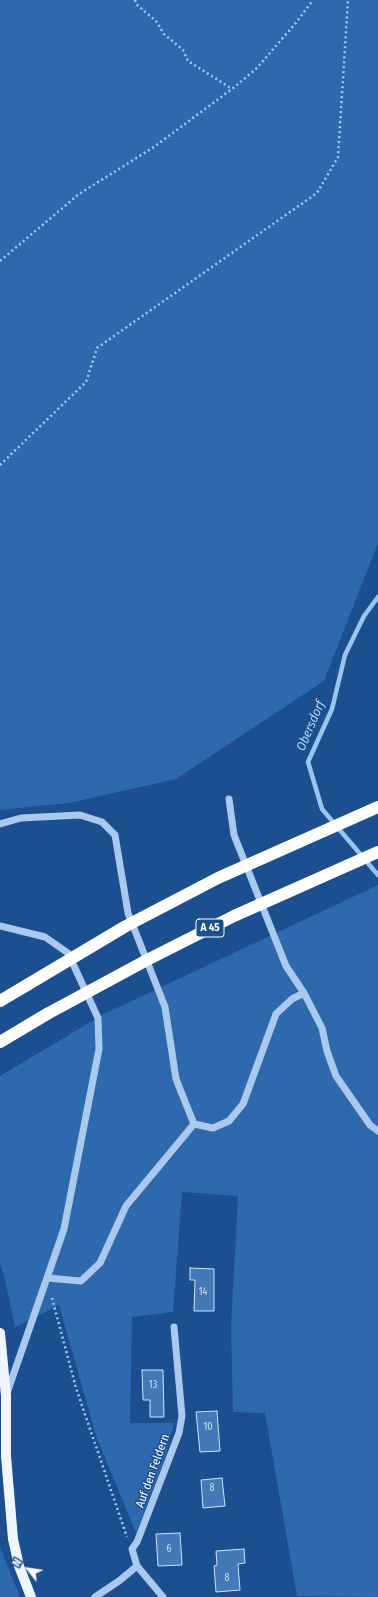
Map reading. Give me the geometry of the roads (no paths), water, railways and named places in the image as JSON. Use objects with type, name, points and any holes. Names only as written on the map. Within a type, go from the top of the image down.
[{"type":"highway","points":[[0,1001],[126,926],[218,878],[378,807]]},
{"type":"highway","name":"A 45","points":[[0,1042],[47,1014],[147,960],[234,916],[378,852]]},
{"type":"main road","points":[[0,1333],[6,1396],[6,1456],[13,1539],[19,1566],[31,1597]]},
{"type":"street","points":[[229,799],[234,835],[286,966],[304,993],[322,1028],[327,1051],[336,1076],[370,1125],[378,1132]]},
{"type":"street","points":[[0,824],[21,818],[80,815],[102,822],[115,835],[128,913],[165,1007],[176,1079],[194,1124]]},
{"type":"street","points":[[0,926],[45,937],[68,953],[98,1018],[99,1049],[64,1229],[6,1396]]},
{"type":"street","points":[[194,1124],[213,1128],[229,1121],[243,1104],[276,1014],[292,999],[304,993]]},
{"type":"street","points":[[46,1278],[81,1281],[100,1263],[126,1206],[194,1124]]},
{"type":"street","name":"Auf den Feldern","points":[[137,1566],[132,1549],[137,1542],[151,1508],[179,1433],[182,1416],[174,1328]]},
{"type":"street","points":[[95,1597],[119,1581],[137,1566],[163,1597]]},
{"type":"waterway","name":"Obersdorf","points":[[378,597],[364,616],[345,655],[332,709],[308,762],[322,809],[378,875]]}]
